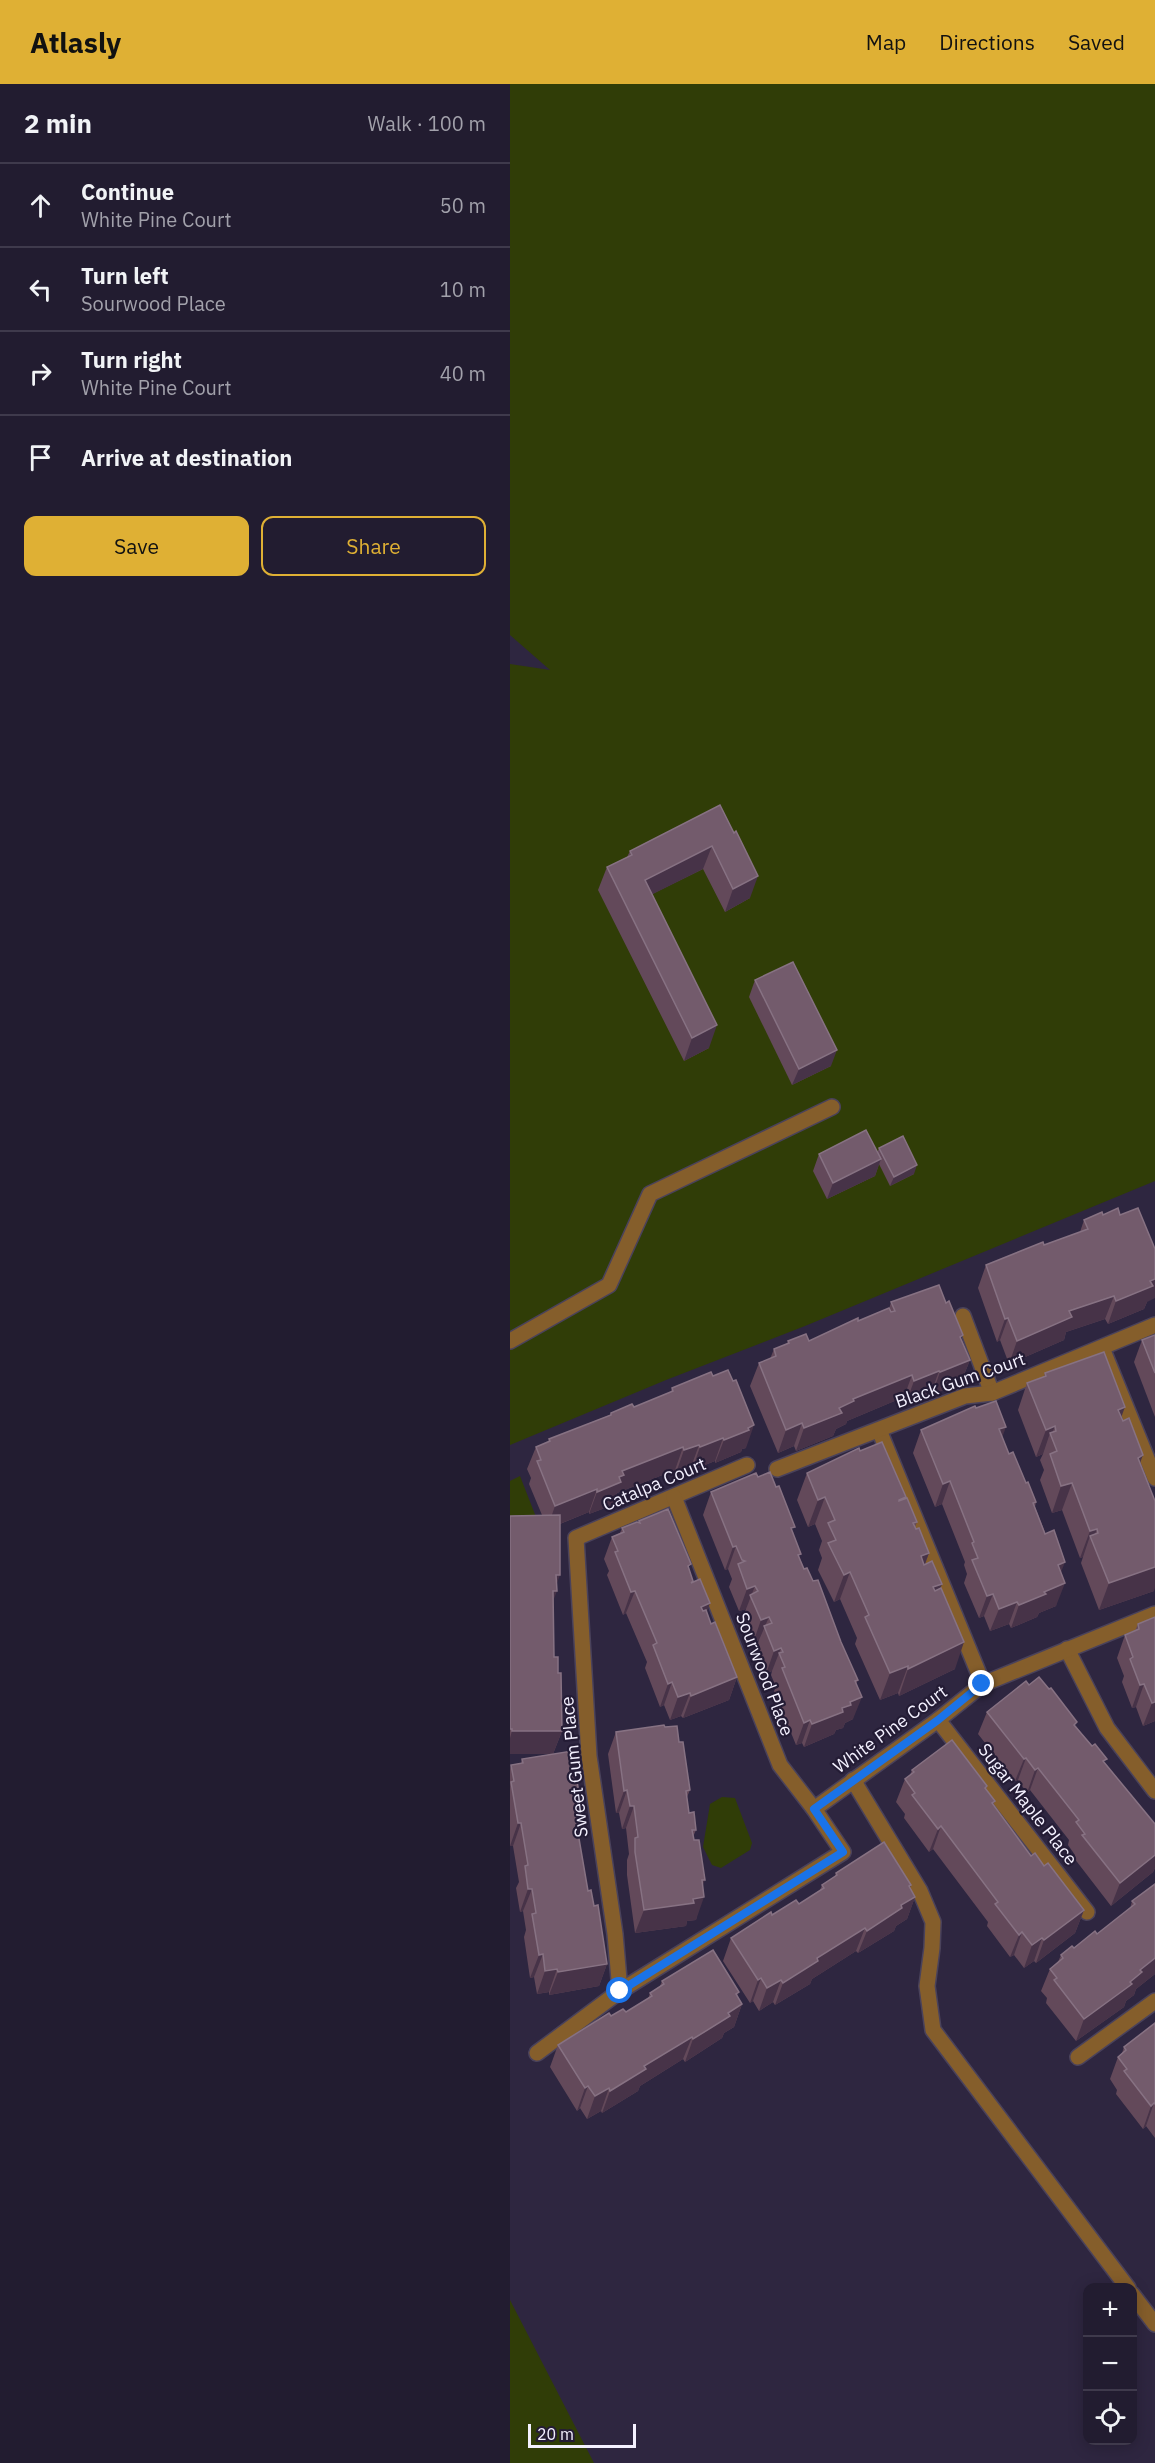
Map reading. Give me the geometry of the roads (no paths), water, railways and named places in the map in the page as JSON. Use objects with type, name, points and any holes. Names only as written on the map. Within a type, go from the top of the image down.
[{"type":"street","points":[[510,1341],[609,1285],[650,1194],[832,1107]]},
{"type":"street","points":[[963,1316],[992,1393]]},
{"type":"street","name":"Black Gum Court","points":[[777,1469],[965,1396],[992,1393],[1155,1325]]},
{"type":"street","points":[[1102,1348],[1155,1479]]},
{"type":"street","points":[[879,1430],[982,1684]]},
{"type":"street","name":"Catalpa Court","points":[[576,1538],[747,1465]]},
{"type":"street","name":"Sourwood Place","points":[[620,1991],[843,1852],[780,1765],[674,1497]]},
{"type":"street","name":"Sweet Gum Place","points":[[576,1538],[589,1756],[615,1934],[620,1991]]},
{"type":"street","name":"White Pine Court","points":[[814,1809],[938,1720],[982,1684],[1155,1614]]},
{"type":"street","points":[[1067,1649],[1107,1728],[1155,1791]]},
{"type":"street","name":"Sugar Maple Place","points":[[938,1720],[1087,1912]]},
{"type":"street","points":[[853,1780],[920,1892],[933,1922],[927,1986],[933,2030],[1124,2283]]},
{"type":"street","points":[[537,2053],[620,1991]]},
{"type":"street","points":[[1078,2057],[1155,2001]]},
{"type":"street","points":[[1137,2301],[1155,2324]]}]
